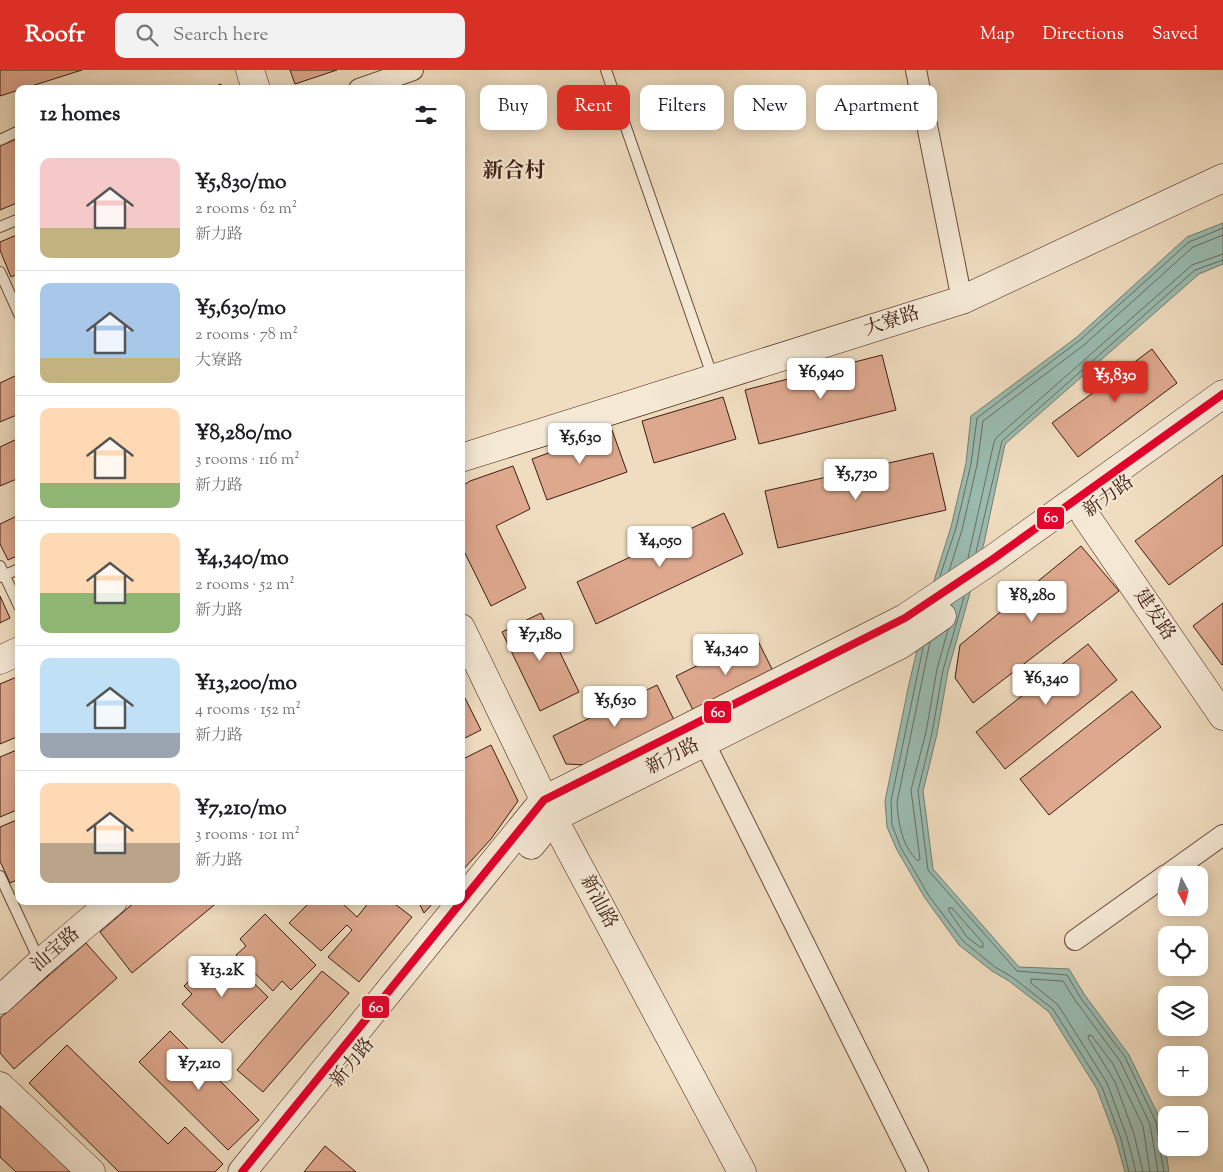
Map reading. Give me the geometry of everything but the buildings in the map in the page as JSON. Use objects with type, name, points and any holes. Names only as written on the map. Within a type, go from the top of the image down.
[{"type":"main road","points":[[250,70],[255,85]]},
{"type":"main road","name":"大寮路","points":[[465,457],[962,300],[1223,178]]},
{"type":"main road","points":[[242,1172],[548,809],[906,618],[992,570],[1223,394]]},
{"type":"main road","name":"新力路","points":[[264,1172],[548,809],[704,742],[900,645],[992,570],[1085,515],[1223,414]]},
{"type":"main road","name":"建发路","points":[[1085,515],[1223,716]]},
{"type":"main road","name":"新汕路","points":[[465,639],[548,809],[742,1172]]},
{"type":"main road","points":[[0,660],[15,653]]},
{"type":"main road","name":"汕宝路","points":[[0,1000],[108,905]]},
{"type":"main road","points":[[0,1086],[91,1172]]},
{"type":"street","points":[[370,85],[413,70]]},
{"type":"street","points":[[916,70],[962,300]]},
{"type":"street","points":[[704,742],[918,1172]]},
{"type":"street","points":[[1179,866],[1223,835]]},
{"type":"street","points":[[1075,940],[1158,881]]},
{"type":"lane","points":[[606,70],[714,379]]},
{"type":"lane","points":[[0,140],[15,133]]},
{"type":"lane","points":[[0,227],[15,221]]},
{"type":"lane","points":[[0,272],[15,305]]},
{"type":"lane","points":[[15,570],[1,573],[15,599]]},
{"type":"lane","points":[[0,876],[40,963]]},
{"type":"water","points":[[1223,223],[1223,264],[1199,274],[1005,444],[984,543],[948,671],[937,734],[923,791],[933,869],[1019,967],[1069,969],[1084,994],[1129,1055],[1158,1115],[1158,1156],[1166,1156],[1169,1172],[1125,1172],[1116,1140],[1097,1089],[1049,1012],[959,945],[925,898],[897,850],[887,827],[885,801],[909,684],[932,587],[951,527],[966,463],[971,416],[1077,337],[1187,237]]},
{"type":"transit line","name":"60","points":[[465,897],[544,800],[905,618],[993,559],[1223,394]]},
{"type":"transit line","name":"60","points":[[242,1172],[459,905]]},
{"type":"district","name":"新合村","points":[[514,172]]}]
